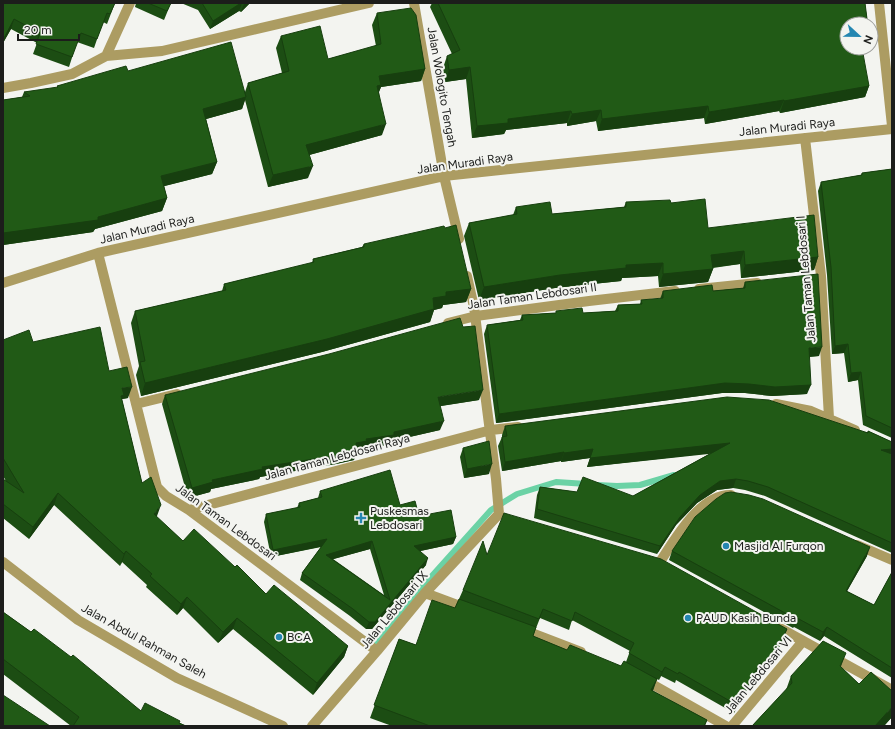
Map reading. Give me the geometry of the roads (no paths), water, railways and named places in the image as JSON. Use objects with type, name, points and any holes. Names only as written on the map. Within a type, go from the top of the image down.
[{"type":"street","points":[[106,56],[130,3]]},
{"type":"street","points":[[3,88],[72,74],[106,56],[162,51],[369,3]]},
{"type":"street","name":"Jalan Wologito Tengah","points":[[414,3],[444,176]]},
{"type":"street","points":[[879,3],[892,127]]},
{"type":"street","name":"Jalan Muradi Raya","points":[[3,283],[98,253],[444,176],[805,138],[892,127]]},
{"type":"street","name":"Jalan Taman Lebdosari I","points":[[805,138],[829,418]]},
{"type":"street","points":[[444,176],[460,245]]},
{"type":"street","name":"Jalan Taman Lebdosari","points":[[98,253],[157,487],[166,496],[189,510],[377,651]]},
{"type":"street","points":[[466,268],[476,316],[490,430],[529,425]]},
{"type":"street","name":"Jalan Taman Lebdosari II","points":[[438,326],[476,316],[589,301],[767,281]]},
{"type":"street","points":[[136,404],[189,391]]},
{"type":"street","points":[[765,403],[790,406],[811,412],[864,433]]},
{"type":"street","name":"Jalan Lebdosari IX","points":[[312,726],[425,593],[502,513],[490,430]]},
{"type":"street","name":"Jalan Taman Lebdosari Raya","points":[[189,510],[490,430]]},
{"type":"street","points":[[660,562],[682,528],[698,510],[724,495],[741,495]]},
{"type":"street","points":[[849,541],[892,560]]},
{"type":"street","name":"Jalan Abdul Rahman Saleh","points":[[3,562],[78,620],[177,678],[283,726]]},
{"type":"street","points":[[425,593],[476,612]]},
{"type":"street","points":[[769,622],[892,690]]},
{"type":"street","points":[[513,626],[587,654]]},
{"type":"street","name":"Jalan Lebdosari VI","points":[[732,726],[803,641]]},
{"type":"street","points":[[631,672],[726,726]]},
{"type":"waterway","points":[[597,485],[640,485],[674,475]]},
{"type":"waterway","points":[[376,643],[422,587],[491,510],[517,494],[556,482],[587,484]]},
{"type":"place","name":"Puskesmas Lebdosari","points":[[361,518]]},
{"type":"place","name":"Masjid Al Furqon","points":[[726,546]]},
{"type":"place","name":"PAUD Kasih Bunda","points":[[688,618]]},
{"type":"place","name":"BCA","points":[[279,637]]}]
